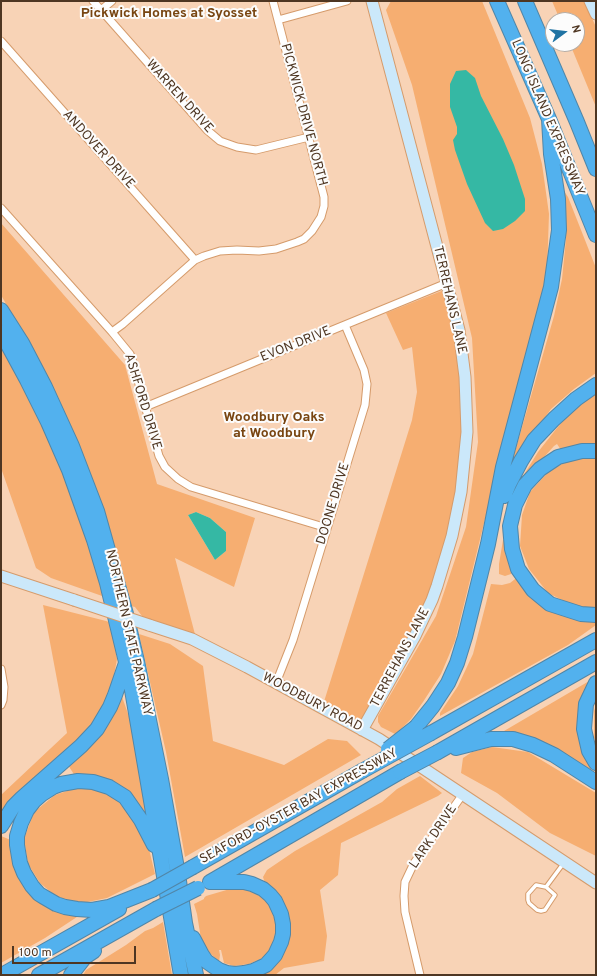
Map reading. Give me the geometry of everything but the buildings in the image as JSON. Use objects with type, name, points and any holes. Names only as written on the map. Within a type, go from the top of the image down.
[{"type":"highway","name":"LONG ISLAND EXPRESSWAY","points":[[497,1],[549,119],[596,235]]},
{"type":"highway","name":"LONG ISLAND EXPRESSWAY","points":[[525,1],[596,169]]},
{"type":"highway","points":[[542,39],[596,148]]},
{"type":"highway","points":[[488,544],[503,467],[551,287],[559,230],[558,199],[551,154],[549,119]]},
{"type":"highway","name":"NORTHERN STATE PARKWAY","points":[[1,310],[22,343],[45,387],[72,446],[97,511],[126,614],[137,661],[162,786],[196,975]]},
{"type":"highway","name":"NORTHERN STATE PARKWAY","points":[[1,332],[48,422],[69,470],[94,540],[107,584],[126,662],[140,735],[180,973]]},
{"type":"highway","points":[[359,770],[416,727],[434,706],[448,684],[457,663],[465,637],[498,510],[509,484],[521,460],[554,419],[576,399],[596,385]]},
{"type":"highway","points":[[596,451],[582,451],[558,457],[540,469],[525,485],[515,505],[510,526],[512,549],[518,569],[533,590],[550,604],[581,614],[596,615]]},
{"type":"highway","name":"SEAFORD-OYSTER BAY EXPRESSWAY","points":[[2,975],[276,820],[359,770],[431,733],[596,640]]},
{"type":"highway","points":[[1,826],[13,807],[82,746],[97,729],[116,695],[126,662]]},
{"type":"highway","name":"SEAFORD-OYSTER BAY EXPRESSWAY","points":[[39,975],[156,909],[204,885],[400,772],[596,662]]},
{"type":"highway","points":[[596,683],[586,704],[584,729],[589,750],[596,763]]},
{"type":"highway","points":[[438,752],[491,739],[513,739],[534,745],[554,755],[596,782]]},
{"type":"highway","points":[[152,890],[109,907],[92,910],[77,909],[56,904],[40,894],[32,886],[24,873],[20,863],[17,845],[21,823],[27,810],[34,801],[53,787],[78,781],[93,782],[109,787],[125,797],[141,820],[160,856]]},
{"type":"highway","points":[[186,923],[206,961],[219,970],[227,973],[239,974],[253,972],[266,965],[275,955],[281,942],[283,924],[281,914],[270,895],[263,889],[244,882],[204,885]]},
{"type":"highway","points":[[70,975],[85,957],[156,909]]},
{"type":"main road","name":"TERREHANS LANE","points":[[362,730],[415,636],[432,600],[452,536],[461,492],[467,432],[465,377],[459,330],[372,1]]},
{"type":"main road","points":[[590,1],[596,14]]},
{"type":"main road","name":"WOODBURY ROAD","points":[[1,576],[192,639],[379,739],[596,883]]},
{"type":"street","name":"WARREN DRIVE","points":[[93,1],[207,130],[220,141],[237,147],[256,150],[309,137]]},
{"type":"street","points":[[101,10],[112,1]]},
{"type":"street","name":"PICKWICK DRIVE NORTH","points":[[195,260],[220,251],[259,251],[276,249],[298,242],[304,239],[312,231],[321,216],[324,206],[324,197],[309,137],[272,1]]},
{"type":"street","points":[[278,20],[347,1]]},
{"type":"street","name":"ANDOVER DRIVE","points":[[1,40],[195,260]]},
{"type":"street","name":"ASHFORD DRIVE","points":[[1,208],[112,332],[131,356],[159,456],[165,467],[178,479],[191,487],[327,528]]},
{"type":"street","points":[[112,332],[124,324],[195,260]]},
{"type":"street","name":"EVON DRIVE","points":[[145,407],[447,283]]},
{"type":"street","name":"DOONE DRIVE","points":[[276,683],[293,640],[365,405],[367,384],[364,370],[345,325]]},
{"type":"street","points":[[1,669],[4,687],[1,705]]},
{"type":"street","name":"LARK DRIVE","points":[[420,975],[406,912],[404,896],[405,882],[414,863],[463,794]]},
{"type":"lane","points":[[546,887],[564,862]]},
{"type":"lane","points":[[536,885],[546,887],[555,895],[545,910],[537,910],[529,903],[528,894],[536,885]]},
{"type":"shaded area","points":[[391,1],[482,1],[530,118],[542,164],[549,214],[547,272],[539,311],[455,641],[441,674],[423,702],[411,719],[395,734],[381,727],[378,722],[378,716],[436,616],[466,527],[478,442],[472,338],[412,85],[386,10]]},
{"type":"shaded area","points":[[552,1],[584,1],[596,27],[596,107],[573,52],[585,52],[585,12],[557,12]]},
{"type":"shaded area","points":[[564,191],[568,197],[596,268],[596,373],[574,389],[551,409],[514,462],[512,462],[554,316],[562,279],[566,239],[562,195]]},
{"type":"shaded area","points":[[1,223],[125,365],[157,484],[255,518],[234,587],[175,558],[197,642],[149,625],[135,607],[131,606],[120,561],[89,472],[58,397],[1,295]],"holes":[[[196,512],[210,518],[226,532],[226,551],[215,560],[188,515]]]},
{"type":"shaded area","points":[[444,290],[455,330],[462,378],[463,430],[458,495],[431,590],[386,686],[362,730],[322,708],[412,420],[417,392],[412,347],[403,350],[386,313]]},
{"type":"shaded area","points":[[1,344],[44,426],[83,521],[105,597],[51,578],[36,568],[1,468]]},
{"type":"shaded area","points":[[596,392],[596,446],[561,450],[557,444],[527,476],[520,481],[538,452],[557,428],[570,413]]},
{"type":"shaded area","points":[[596,456],[596,609],[574,606],[548,593],[529,569],[520,546],[522,515],[530,492],[549,471],[571,459]]},
{"type":"shaded area","points":[[503,540],[509,541],[514,568],[511,574],[505,576],[499,574]]},
{"type":"shaded area","points":[[519,576],[529,591],[596,621],[596,625],[568,645],[440,716],[440,713],[458,686],[473,654],[491,584],[502,585],[510,583]]},
{"type":"shaded area","points":[[43,605],[112,623],[117,659],[112,687],[99,717],[1,820],[1,795],[67,733]]},
{"type":"shaded area","points":[[139,634],[170,644],[203,666],[213,741],[284,765],[328,739],[347,741],[361,755],[185,857],[166,752]]},
{"type":"shaded area","points":[[596,677],[584,704],[593,763],[590,771],[505,734],[504,731]]},
{"type":"shaded area","points":[[121,694],[132,725],[151,832],[138,805],[75,776],[68,765]]},
{"type":"shaded area","points":[[596,705],[596,741],[594,738],[594,711]]},
{"type":"shaded area","points":[[492,747],[528,752],[596,793],[596,856],[550,833],[497,793],[461,773],[463,758],[472,752]]},
{"type":"shaded area","points":[[420,776],[442,793],[341,843],[338,875],[320,890],[327,936],[324,961],[284,968],[275,975],[260,975],[286,947],[263,877],[267,870],[295,851],[382,802],[397,789]]},
{"type":"shaded area","points":[[79,787],[96,790],[114,797],[134,819],[149,849],[155,874],[107,898],[83,903],[58,898],[40,883],[28,864],[24,839],[34,812],[55,795]]},
{"type":"shaded area","points":[[1,836],[13,841],[23,882],[80,915],[45,938],[1,963]]},
{"type":"shaded area","points":[[230,889],[247,889],[262,897],[272,907],[276,928],[273,945],[265,957],[249,964],[234,966],[224,963],[221,950],[219,950],[219,962],[210,953],[201,939],[194,904],[204,899],[206,896]]},
{"type":"shaded area","points":[[163,922],[172,975],[83,975],[86,970],[126,945],[145,931]]},
{"type":"water","points":[[466,70],[475,78],[481,96],[503,139],[514,165],[525,199],[525,211],[515,221],[503,229],[493,231],[485,223],[467,184],[453,140],[457,134],[457,127],[450,107],[450,84],[456,71]]},
{"type":"water","points":[[196,512],[210,518],[226,532],[226,551],[215,560],[188,515]]},
{"type":"district","name":"Pickwick Homes at Syosset","points":[[169,14]]},
{"type":"district","name":"Woodbury Oaks at Woodbury","points":[[274,426]]}]
